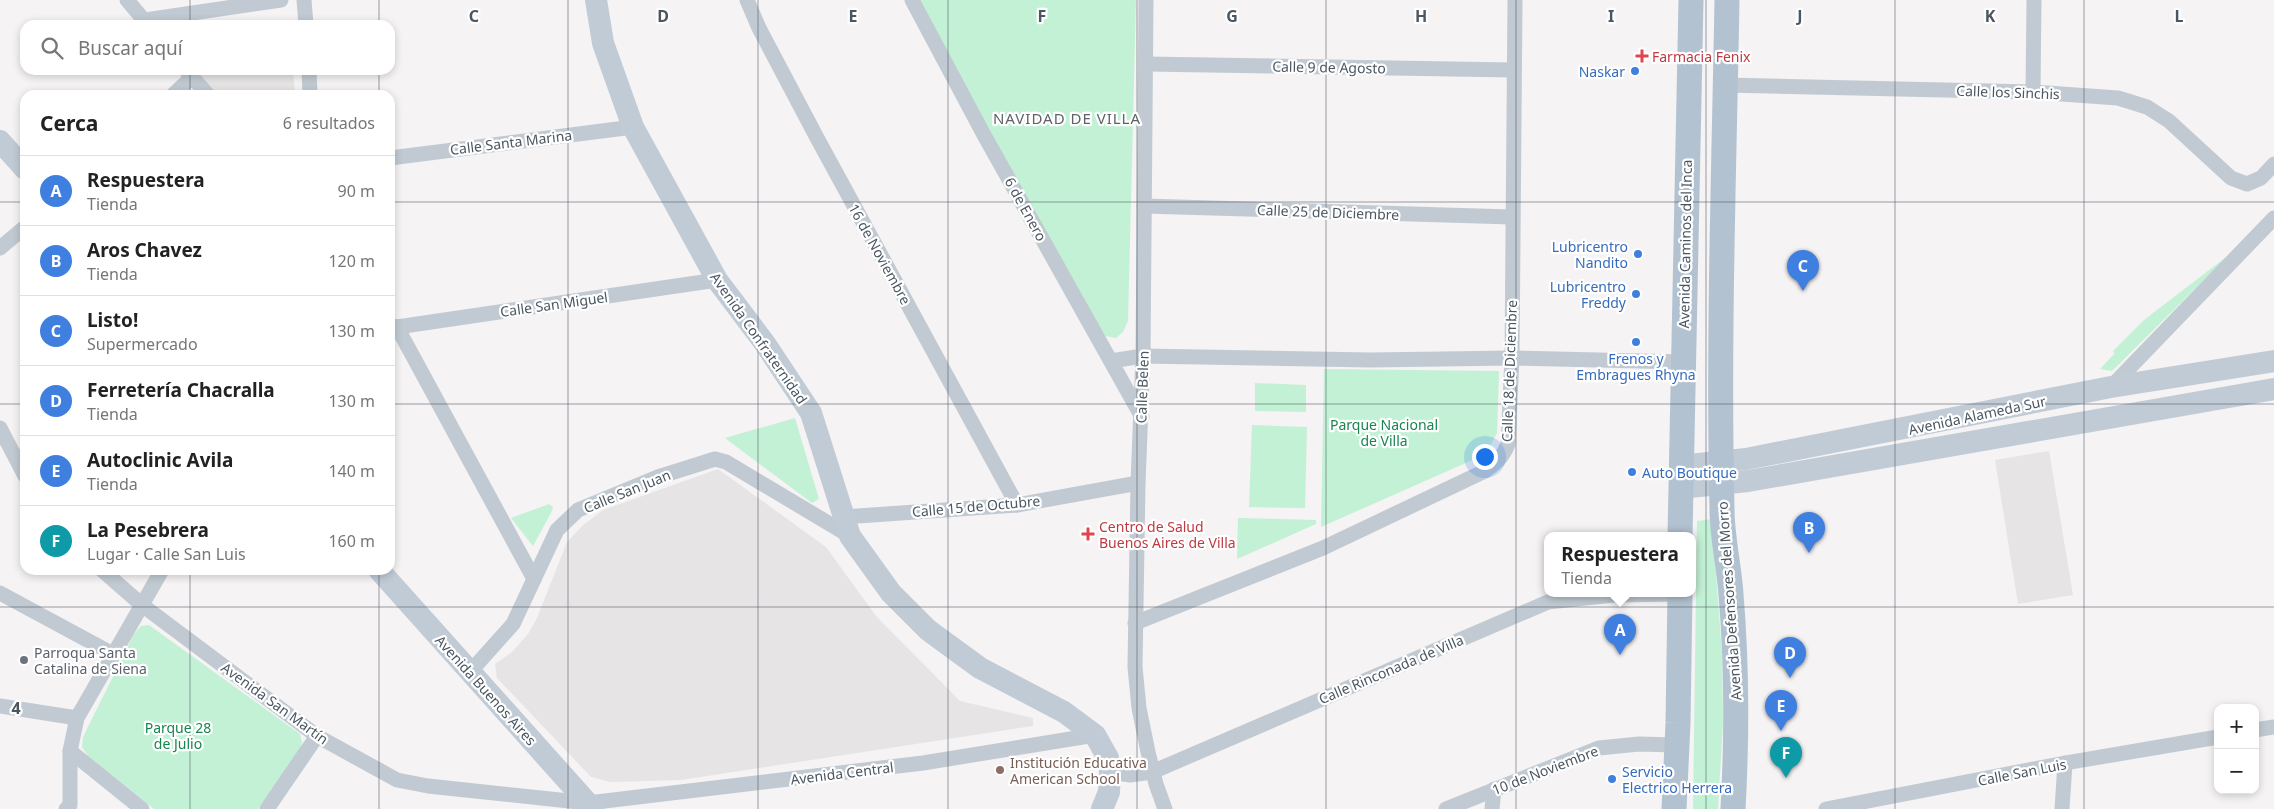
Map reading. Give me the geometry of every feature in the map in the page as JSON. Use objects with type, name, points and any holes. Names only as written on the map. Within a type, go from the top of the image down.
[{"type":"main road","name":"Avenida Caminos del Inca","points":[[1680,477],[1691,0]]},
{"type":"main road","points":[[1721,473],[1721,265],[1727,0]]},
{"type":"main road","name":"Avenida Defensores del Morro","points":[[1721,473],[1722,512],[1731,593],[1736,668],[1736,743],[1733,809]]},
{"type":"main road","points":[[1680,477],[1680,532]]},
{"type":"main road","points":[[1674,809],[1680,597]]},
{"type":"street","points":[[164,20],[281,0]]},
{"type":"street","points":[[304,0],[306,20]]},
{"type":"street","name":"Avenida Confraternidad","points":[[596,0],[603,43],[632,127],[717,280],[766,345],[811,413],[847,526],[891,592],[928,630],[980,668],[1064,712],[1095,735],[1108,758],[1110,772],[1109,792],[1102,809]]},
{"type":"street","name":"16 de Noviembre","points":[[746,0],[816,136],[1017,505]]},
{"type":"street","name":"6 de Enero","points":[[912,0],[984,135],[1142,418]]},
{"type":"street","name":"Calle Belen","points":[[1146,0],[1142,418],[1138,483],[1135,667],[1139,708],[1152,772],[1165,809]]},
{"type":"street","name":"Calle 18 de Diciembre","points":[[1135,623],[1323,548],[1485,471],[1505,453],[1508,444],[1512,358],[1514,0]]},
{"type":"street","points":[[2033,92],[2034,0]]},
{"type":"street","points":[[131,3],[145,20]]},
{"type":"street","name":"Calle 9 de Agosto","points":[[1146,64],[1514,70]]},
{"type":"street","points":[[176,90],[188,75]]},
{"type":"street","points":[[190,75],[203,90]]},
{"type":"street","points":[[309,75],[310,90]]},
{"type":"street","name":"Calle los Sinchis","points":[[1726,85],[2033,92],[2118,98],[2147,107],[2169,121],[2231,178],[2247,184],[2261,178],[2274,164]]},
{"type":"street","name":"Calle Santa Marina","points":[[395,157],[632,127]]},
{"type":"street","points":[[0,141],[20,163]]},
{"type":"street","name":"Calle 25 de Diciembre","points":[[1144,206],[1512,217]]},
{"type":"street","points":[[2111,387],[2274,218]]},
{"type":"street","points":[[0,248],[20,231]]},
{"type":"street","name":"Calle San Miguel","points":[[395,327],[717,280]]},
{"type":"street","points":[[395,329],[534,579]]},
{"type":"street","points":[[1111,361],[1143,356],[1371,360],[1512,358],[1683,362]]},
{"type":"street","name":"Avenida Alameda Sur","points":[[1721,473],[1746,459],[1891,432],[2111,387],[2274,361]]},
{"type":"street","name":"Avenida Alameda Sur","points":[[1680,477],[1721,473],[1748,481],[2274,389]]},
{"type":"street","points":[[0,428],[20,466]]},
{"type":"street","name":"Calle San Juan","points":[[470,672],[513,624],[557,530],[578,510],[658,477],[716,459],[726,462],[847,526]]},
{"type":"street","name":"Calle 15 de Octubre","points":[[847,526],[1017,505],[1138,483]]},
{"type":"street","name":"Avenida San Martín","points":[[108,575],[142,604],[317,736],[397,780],[428,786],[590,806]]},
{"type":"street","points":[[66,809],[70,805],[70,751],[77,718],[159,575]]},
{"type":"street","name":"Avenida Buenos Aires","points":[[383,575],[590,806]]},
{"type":"street","points":[[0,593],[113,654],[112,656]]},
{"type":"street","name":"Calle Rinconada de Villa","points":[[1110,772],[1130,774],[1152,772],[1548,602],[1595,597]]},
{"type":"street","points":[[0,706],[77,718]]},
{"type":"street","points":[[2259,729],[2274,727]]},
{"type":"street","name":"Avenida Central","points":[[590,806],[923,763],[1095,735]]},
{"type":"street","points":[[267,809],[317,736]]},
{"type":"street","name":"Calle San Luis","points":[[1826,809],[2065,763],[2214,738]]},
{"type":"street","name":"10 de Noviembre","points":[[1446,809],[1605,747],[1639,744],[1676,745]]},
{"type":"street","points":[[70,751],[142,809]]},
{"type":"street","points":[[2062,809],[2065,763]]},
{"type":"street","points":[[1492,809],[1494,789]]},
{"type":"shaded area","points":[[199,75],[293,75],[295,90],[212,90]]},
{"type":"shaded area","points":[[2049,451],[2073,595],[2018,604],[1995,460]]},
{"type":"shaded area","points":[[718,469],[826,547],[876,616],[960,701],[1033,718],[1033,726],[681,780],[610,782],[591,777],[497,678],[495,664],[512,652],[528,634],[537,618],[567,542],[582,526],[603,510]]},
{"type":"green space","points":[[920,0],[1136,0],[1128,321],[1123,332],[1116,338],[1105,336],[1095,329]]},
{"type":"green space","points":[[2230,254],[2112,371],[2100,369],[2114,354],[2113,351],[2144,320]]},
{"type":"green space","name":"Parque Nacional de Villa","points":[[1324,369],[1499,371],[1497,433],[1489,448],[1477,458],[1321,527]]},
{"type":"green space","points":[[1255,383],[1306,385],[1306,412],[1255,411]]},
{"type":"green space","points":[[795,418],[819,499],[812,503],[725,438]]},
{"type":"green space","points":[[1252,425],[1307,427],[1305,508],[1249,507]]},
{"type":"green space","points":[[549,504],[553,507],[552,511],[533,546],[511,518]]},
{"type":"green space","points":[[1238,518],[1316,520],[1316,524],[1237,559]]},
{"type":"green space","points":[[1712,519],[1722,653],[1723,722],[1718,809],[1693,809],[1697,521]]},
{"type":"green space","name":"Parque 28 de Julio","points":[[149,625],[300,734],[302,742],[300,749],[258,809],[154,809],[88,756],[82,747],[83,737],[134,634],[141,626]]},
{"type":"place","name":"Farmacia Fenix","points":[[1642,56]]},
{"type":"place","name":"Naskar","points":[[1635,71]]},
{"type":"place","name":"Lubricentro Nandito","points":[[1638,254]]},
{"type":"place","name":"Listo!","points":[[1803,291]]},
{"type":"place","name":"Lubricentro Freddy","points":[[1636,294]]},
{"type":"place","name":"Frenos y Embragues Rhyna","points":[[1636,342]]},
{"type":"place","name":"Auto Boutique","points":[[1632,472]]},
{"type":"place","name":"Centro de Salud Buenos Aires de Villa","points":[[1088,534]]},
{"type":"place","name":"Aros Chavez","points":[[1809,553]]},
{"type":"place","name":"Respuestera","points":[[1620,655]]},
{"type":"place","name":"Parroqua Santa Catalina de Siena","points":[[24,660]]},
{"type":"place","name":"Ferretería Chacralla","points":[[1790,678]]},
{"type":"place","name":"Autoclinic Avila","points":[[1781,731]]},
{"type":"place","name":"Institución Educativa American School","points":[[1000,770]]},
{"type":"place","name":"La Pesebrera","points":[[1786,778]]},
{"type":"place","name":"Servicio Electrico Herrera","points":[[1612,779]]},
{"type":"district","name":"NAVIDAD DE VILLA","points":[[1067,118]]}]
